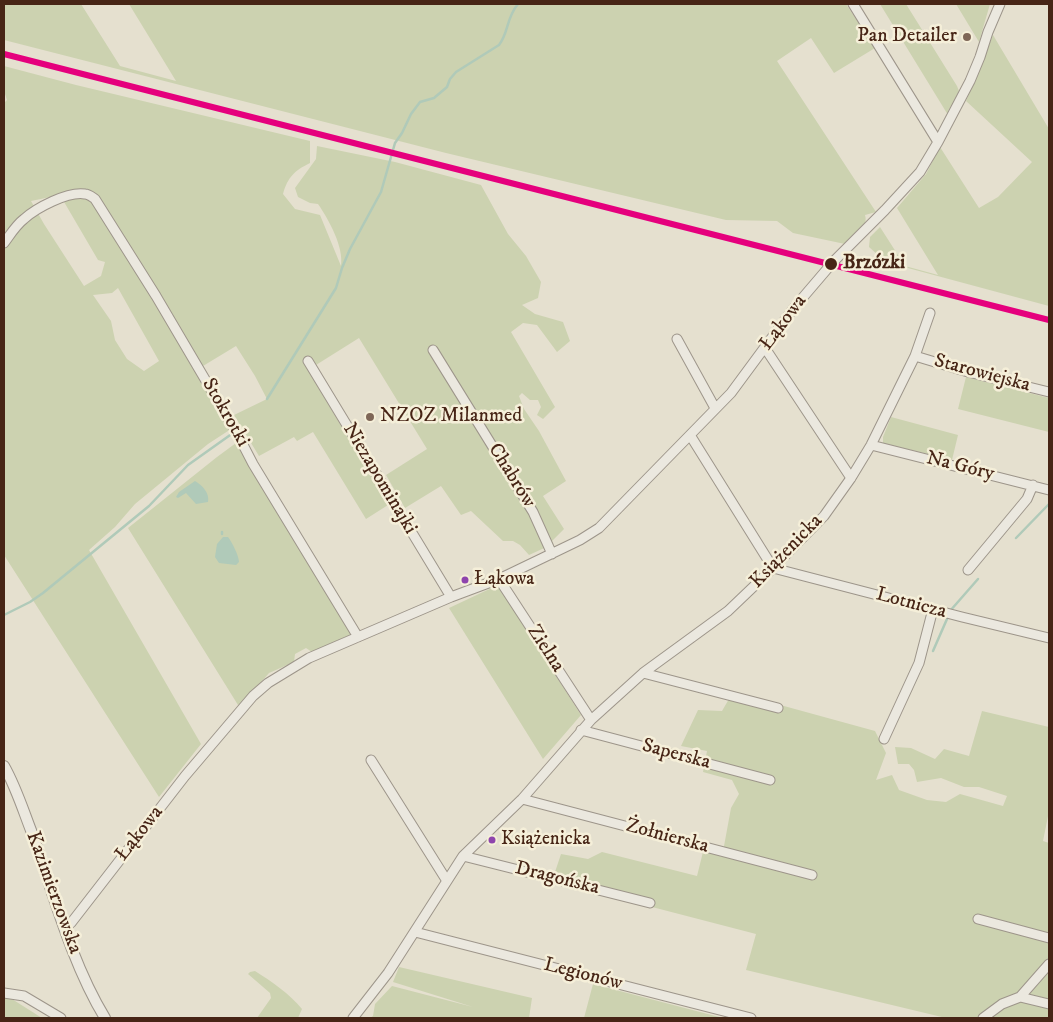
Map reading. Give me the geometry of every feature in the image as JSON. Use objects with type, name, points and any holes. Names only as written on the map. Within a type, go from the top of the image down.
[{"type":"street","points":[[853,4],[938,142]]},
{"type":"street","name":"Łąkowa","points":[[64,925],[71,923],[185,776],[253,696],[268,683],[309,658],[450,597],[499,579],[580,540],[599,528],[730,393],[793,309],[839,255],[920,172],[970,81],[1000,4]]},
{"type":"street","name":"Stokrotki","points":[[4,243],[22,220],[34,210],[77,193],[86,194],[95,199],[358,637]]},
{"type":"street","name":"Książenicka","points":[[353,1018],[388,973],[463,856],[522,799],[591,720],[643,673],[728,611],[824,516],[872,445],[915,356],[930,312]]},
{"type":"street","points":[[677,339],[715,408]]},
{"type":"street","points":[[765,348],[851,478]]},
{"type":"street","name":"Chabrów","points":[[433,350],[533,512],[552,554]]},
{"type":"street","name":"Starowiejska","points":[[915,356],[968,372],[1049,392]]},
{"type":"street","name":"Niezapominajki","points":[[308,361],[450,597]]},
{"type":"street","points":[[690,435],[773,568]]},
{"type":"street","name":"Na Góry","points":[[872,445],[1049,490]]},
{"type":"street","points":[[968,570],[1027,499],[1033,485]]},
{"type":"street","name":"Lotnicza","points":[[773,568],[1049,638]]},
{"type":"street","name":"Zielna","points":[[499,579],[591,720]]},
{"type":"street","points":[[884,738],[919,663],[933,609]]},
{"type":"street","points":[[643,673],[778,708]]},
{"type":"street","name":"Saperska","points":[[582,730],[770,780]]},
{"type":"street","points":[[371,760],[447,881]]},
{"type":"street","name":"Kazimierzowska","points":[[4,766],[18,794],[64,925],[89,988],[105,1018]]},
{"type":"street","name":"Żołnierska","points":[[522,799],[812,875]]},
{"type":"street","name":"Dragońska","points":[[463,856],[650,903]]},
{"type":"street","points":[[978,920],[1049,938]]},
{"type":"street","name":"Legionów","points":[[415,932],[751,1018]]},
{"type":"street","points":[[983,1018],[1002,1004],[1020,996],[1049,964]]},
{"type":"street","points":[[4,993],[24,996],[61,1018]]},
{"type":"street","points":[[1020,996],[1049,1004]]},
{"type":"shaded area","points":[[4,4],[81,4],[120,66],[176,81],[129,4],[846,4],[875,48],[834,73],[811,38],[777,61],[876,212],[865,215],[866,220],[863,228],[845,244],[793,233],[777,221],[726,220],[446,153],[4,40]]},
{"type":"shaded area","points":[[880,4],[906,4],[957,86],[959,91],[948,111],[948,115]]},
{"type":"shaded area","points":[[956,4],[990,4],[979,42]]},
{"type":"shaded area","points":[[993,35],[1049,129],[1049,306],[893,264],[869,247],[870,237],[880,227],[905,266],[938,275],[897,208],[926,174],[940,147],[979,208],[998,197],[1032,162],[966,101]]},
{"type":"shaded area","points":[[4,66],[310,141],[310,163],[292,175],[283,194],[295,209],[320,215],[341,266],[338,242],[327,218],[318,204],[310,203],[298,197],[295,188],[316,159],[317,146],[395,162],[481,185],[508,234],[526,256],[541,282],[538,298],[522,305],[535,314],[563,322],[570,341],[557,352],[537,325],[523,323],[511,332],[555,407],[543,419],[537,415],[541,407],[538,400],[530,400],[522,393],[519,396],[524,409],[539,431],[566,481],[543,496],[564,529],[552,541],[553,544],[529,555],[520,545],[513,541],[503,541],[471,511],[461,515],[441,486],[405,508],[386,475],[427,449],[359,338],[308,370],[388,505],[366,519],[313,432],[297,441],[294,437],[259,456],[234,415],[267,399],[236,346],[203,366],[197,372],[231,429],[208,444],[135,504],[115,527],[89,550],[201,744],[159,797],[4,555],[4,103],[7,100],[4,91]],"holes":[[[60,195],[98,260],[105,262],[101,276],[84,286],[31,201]],[[118,288],[159,361],[144,371],[127,359],[115,340],[111,321],[93,295],[112,293]]]},
{"type":"shaded area","points":[[966,377],[1049,398],[1049,432],[958,409]]},
{"type":"shaded area","points":[[891,417],[958,435],[952,460],[883,443],[883,437]]},
{"type":"shaded area","points":[[236,443],[352,631],[350,635],[312,652],[306,648],[295,654],[294,662],[269,673],[242,704],[238,705],[128,528]]},
{"type":"shaded area","points":[[195,481],[205,490],[208,495],[208,502],[196,504],[186,493],[178,498],[176,497],[179,492]]},
{"type":"shaded area","points":[[223,537],[228,537],[235,549],[239,562],[236,565],[219,563],[215,557],[217,544]]},
{"type":"shaded area","points":[[498,585],[581,715],[543,759],[449,608]]},
{"type":"shaded area","points":[[733,692],[875,731],[886,753],[876,780],[892,775],[899,790],[927,800],[946,802],[960,794],[1003,806],[1007,796],[979,787],[964,787],[941,778],[917,782],[914,770],[909,764],[898,764],[895,747],[911,748],[935,759],[944,749],[969,756],[982,711],[1049,727],[1049,811],[1043,841],[1049,843],[1049,1018],[946,1018],[746,970],[756,934],[552,881],[561,854],[588,859],[602,852],[697,876],[704,848],[722,857],[731,808],[739,794],[732,780],[703,772],[707,751],[681,746],[698,710],[722,711]]},
{"type":"shaded area","points":[[399,967],[532,998],[529,1018],[370,1018],[373,1016],[375,1004],[392,986],[473,1007],[393,982]]},
{"type":"shaded area","points":[[255,971],[280,988],[297,1003],[302,1009],[298,1018],[257,1018],[271,998],[270,993],[248,974]]},
{"type":"shaded area","points":[[593,984],[723,1018],[584,1018]]},
{"type":"shaded area","points":[[4,994],[42,1018],[4,1018]]},
{"type":"waterway","points":[[267,399],[336,288],[350,249],[381,192],[395,143],[411,114],[420,102],[434,98],[447,87],[450,79],[456,72],[499,45],[511,14],[518,4]]},
{"type":"waterway","points":[[4,615],[43,593],[149,506],[188,465],[233,433]]},
{"type":"waterway","points":[[1016,538],[1049,504]]},
{"type":"waterway","points":[[950,611],[978,579]]},
{"type":"waterway","points":[[933,651],[947,619]]},
{"type":"transit line","points":[[4,54],[1049,320]]},
{"type":"place","name":"Pan Detailer","points":[[967,37]]},
{"type":"place","name":"Brzózki","points":[[831,264]]},
{"type":"place","name":"NZOZ Milanmed","points":[[370,417]]},
{"type":"place","name":"Łąkowa","points":[[465,580]]},
{"type":"place","name":"Książenicka","points":[[492,840]]}]
